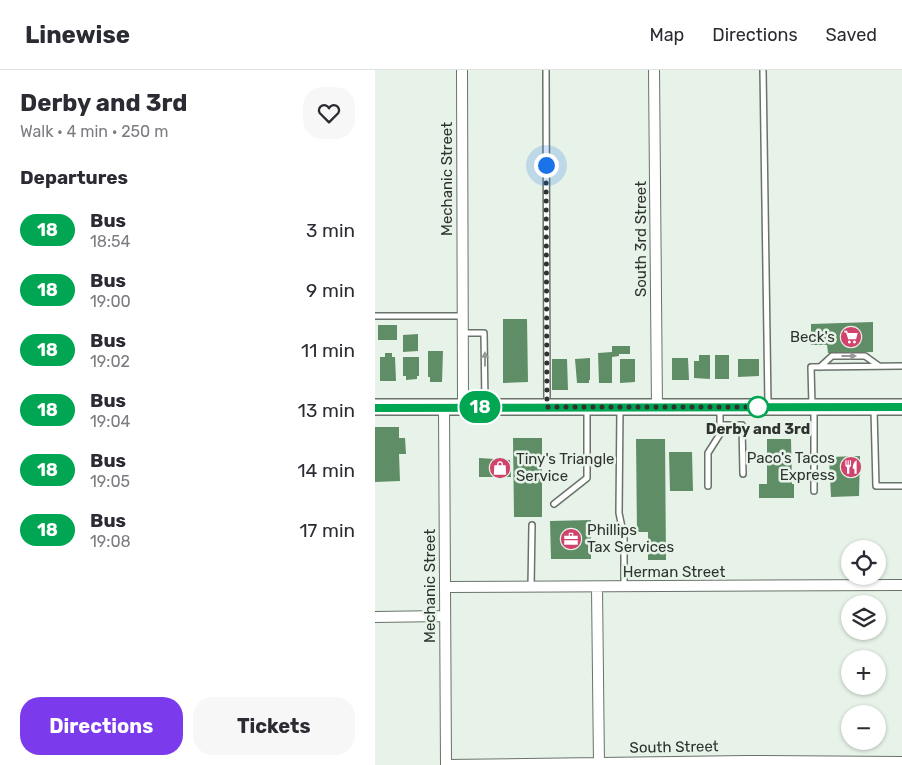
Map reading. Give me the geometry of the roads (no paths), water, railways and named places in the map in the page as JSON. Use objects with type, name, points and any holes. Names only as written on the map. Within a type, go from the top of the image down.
[{"type":"main road","points":[[375,408],[902,407]]},
{"type":"street","name":"Mechanic Street","points":[[462,70],[463,407]]},
{"type":"street","name":"South 3rd Street","points":[[654,70],[657,408]]},
{"type":"street","name":"Mechanic Street","points":[[444,408],[447,765]]},
{"type":"street","name":"Herman Street","points":[[445,587],[597,588],[902,585]]},
{"type":"street","points":[[597,588],[599,764]]},
{"type":"street","points":[[375,617],[445,616]]},
{"type":"street","name":"South Street","points":[[447,765],[902,762]]},
{"type":"lane","points":[[546,70],[547,407]]},
{"type":"lane","points":[[763,70],[768,407]]},
{"type":"lane","points":[[375,316],[463,316]]},
{"type":"lane","points":[[463,333],[485,333],[485,407]]},
{"type":"lane","points":[[819,367],[832,356],[865,356],[879,366]]},
{"type":"lane","points":[[814,491],[811,367],[902,366]]},
{"type":"lane","points":[[874,407],[876,486],[902,486]]},
{"type":"lane","points":[[554,504],[587,478],[587,408]]},
{"type":"lane","points":[[619,408],[619,513],[624,537],[624,587]]},
{"type":"lane","points":[[708,486],[708,453],[720,434],[720,408]]},
{"type":"lane","points":[[720,425],[742,425],[743,474]]},
{"type":"lane","points":[[531,587],[532,525]]},
{"type":"place","name":"Beck's","points":[[851,337]]},
{"type":"place","name":"Derby and 3rd","points":[[758,407]]},
{"type":"place","name":"Paco's Tacos Express","points":[[851,467]]},
{"type":"place","name":"Tiny's Triangle Service","points":[[500,468]]},
{"type":"place","name":"Phillips Tax Services","points":[[571,539]]}]
